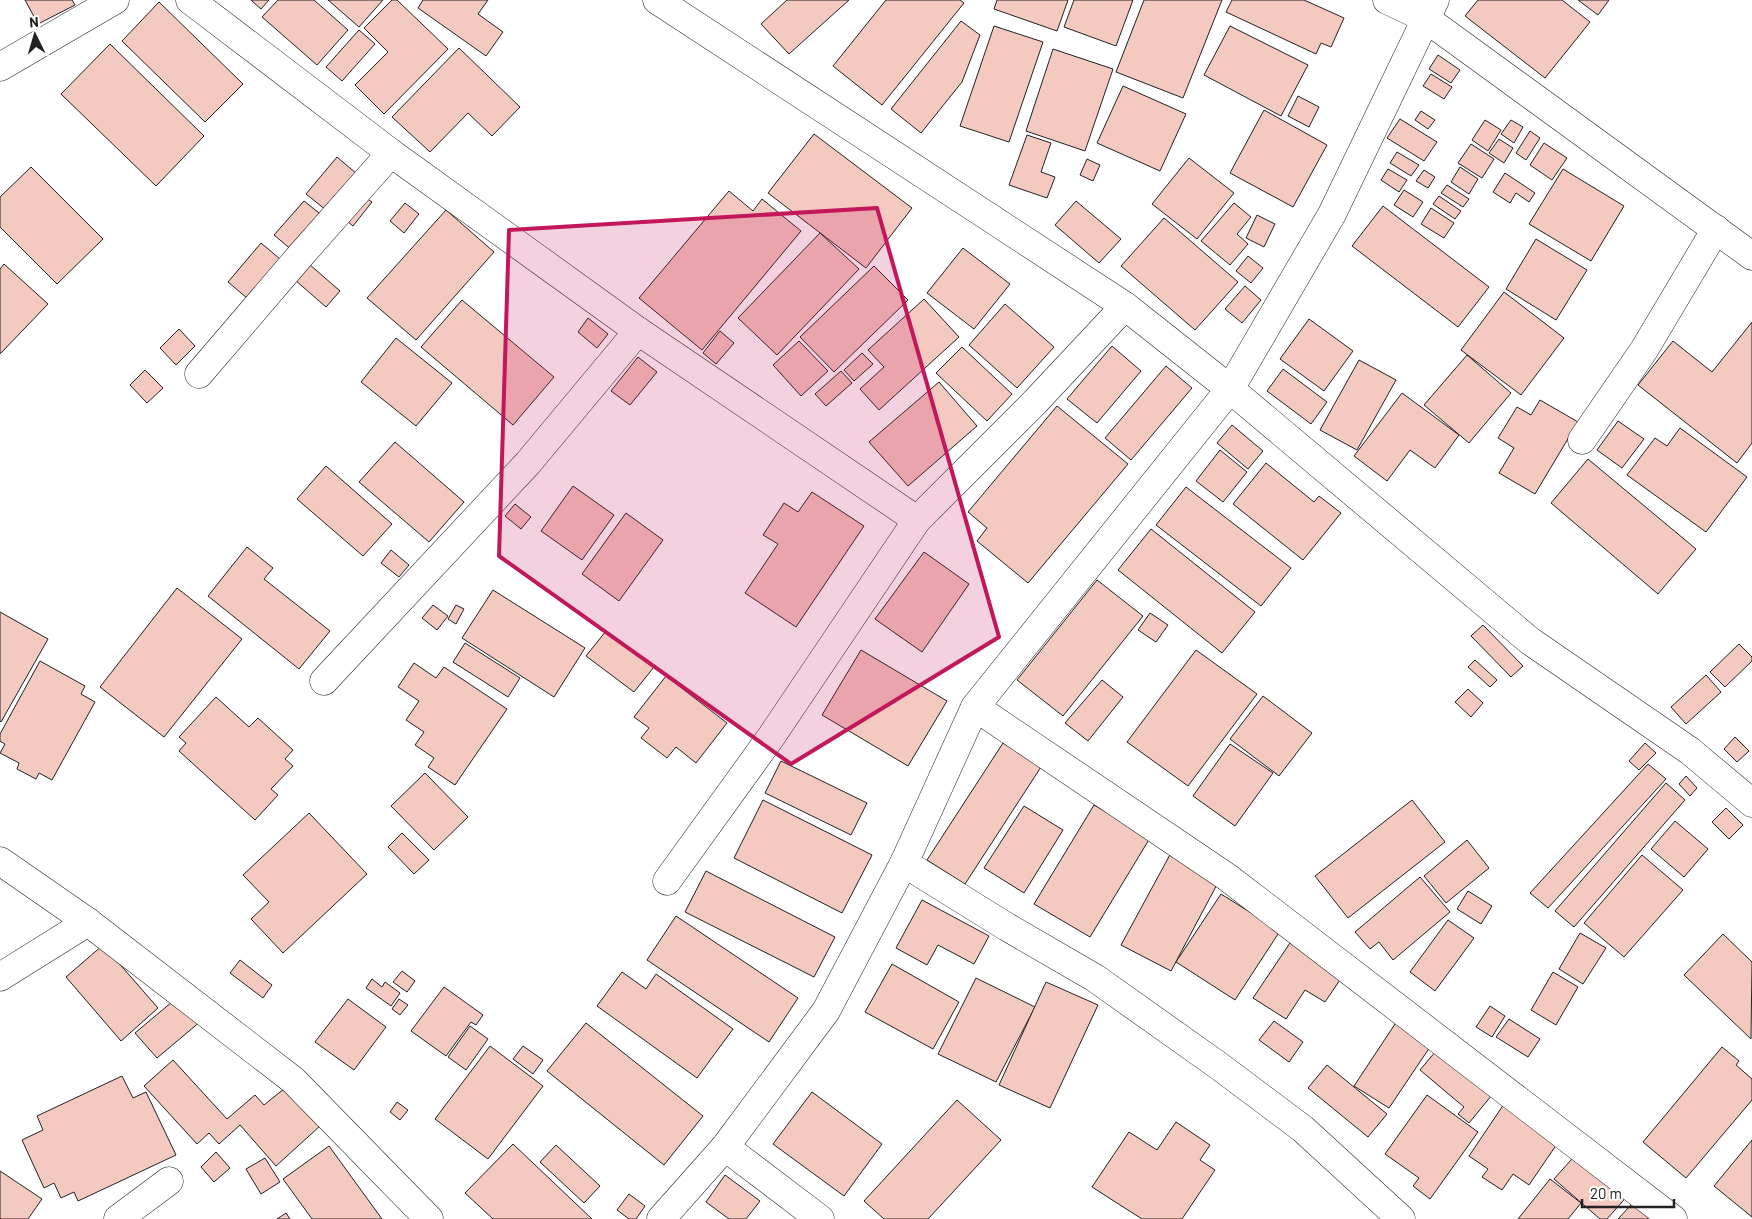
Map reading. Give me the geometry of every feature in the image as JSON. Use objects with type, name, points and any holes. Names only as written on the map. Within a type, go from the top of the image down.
[{"type":"street","points":[[0,67],[115,0]]},
{"type":"street","points":[[190,0],[391,153],[638,330],[917,520]]},
{"type":"street","points":[[657,0],[1125,306],[1230,389],[1530,641],[1690,751],[1752,804]]},
{"type":"street","points":[[1387,0],[1430,9],[1752,256]]},
{"type":"street","points":[[661,1219],[725,1147],[826,1011],[904,863],[976,707],[1230,389],[1332,214],[1430,9]]},
{"type":"street","points":[[199,374],[391,153]]},
{"type":"street","points":[[1582,440],[1644,350],[1716,229]]},
{"type":"street","points":[[667,881],[771,737],[917,520],[1035,402],[1125,306]]},
{"type":"street","points":[[324,681],[528,463],[638,330]]},
{"type":"street","points":[[976,707],[1227,877],[1673,1219]]},
{"type":"street","points":[[0,861],[88,922],[293,1080],[429,1219]]},
{"type":"street","points":[[904,863],[1007,927],[1095,978],[1219,1066],[1303,1129],[1401,1219]]},
{"type":"street","points":[[0,977],[88,922]]},
{"type":"street","points":[[725,1147],[820,1219]]},
{"type":"street","points":[[118,1219],[169,1181]]},
{"type":"highlighted area","points":[[877,208],[999,637],[791,764],[499,556],[509,230]]},
{"type":"building","points":[[25,0],[72,0],[75,5],[38,24]]},
{"type":"building","points":[[251,0],[269,0],[261,9]]},
{"type":"building","points":[[278,0],[314,0],[348,30],[317,65],[262,17]]},
{"type":"building","points":[[328,0],[383,0],[359,27]]},
{"type":"building","points":[[392,0],[397,0],[448,49],[384,114],[355,85],[388,52],[364,28]]},
{"type":"building","points":[[423,0],[488,0],[478,14],[503,32],[486,56],[418,8]]},
{"type":"building","points":[[787,0],[849,0],[789,54],[761,24]]},
{"type":"building","points":[[886,0],[960,0],[964,3],[882,105],[833,66]]},
{"type":"building","points":[[997,0],[1068,0],[1057,31],[994,9]]},
{"type":"building","points":[[1074,0],[1133,0],[1116,46],[1064,27]]},
{"type":"building","points":[[1144,0],[1222,0],[1183,98],[1116,72]]},
{"type":"building","points":[[1232,0],[1304,0],[1344,18],[1331,47],[1321,43],[1316,54],[1226,12]]},
{"type":"building","points":[[1478,0],[1562,0],[1590,22],[1545,78],[1465,16]]},
{"type":"building","points":[[1578,0],[1609,0],[1598,15]]},
{"type":"building","points":[[159,2],[243,84],[205,122],[122,41]]},
{"type":"building","points":[[961,21],[980,35],[962,82],[921,133],[891,109]]},
{"type":"building","points":[[994,26],[1043,42],[1009,142],[960,126]]},
{"type":"building","points":[[1230,26],[1308,65],[1281,116],[1204,75]]},
{"type":"building","points":[[359,30],[375,44],[342,81],[326,67]]},
{"type":"building","points":[[110,44],[204,136],[156,186],[61,94]]},
{"type":"building","points":[[459,48],[520,107],[492,136],[468,113],[430,152],[392,117]]},
{"type":"building","points":[[1053,49],[1113,69],[1085,151],[1026,131]]},
{"type":"building","points":[[1438,55],[1460,70],[1451,83],[1429,69]]},
{"type":"building","points":[[1431,74],[1452,87],[1444,99],[1423,86]]},
{"type":"building","points":[[1123,86],[1186,114],[1160,171],[1097,143]]},
{"type":"building","points":[[1298,96],[1319,107],[1309,127],[1288,116]]},
{"type":"building","points":[[1264,110],[1327,145],[1293,207],[1230,173]]},
{"type":"building","points":[[1421,111],[1435,120],[1428,129],[1415,120]]},
{"type":"building","points":[[1400,119],[1437,142],[1424,161],[1387,138]]},
{"type":"building","points":[[1485,120],[1501,130],[1488,151],[1472,140]]},
{"type":"building","points":[[1511,120],[1523,127],[1514,143],[1501,134]]},
{"type":"building","points":[[1530,131],[1540,138],[1526,160],[1516,153]]},
{"type":"building","points":[[814,134],[912,208],[866,268],[768,193]]},
{"type":"building","points":[[1027,135],[1051,143],[1041,172],[1055,177],[1047,198],[1009,185]]},
{"type":"building","points":[[1499,139],[1513,148],[1504,163],[1489,153]]},
{"type":"building","points":[[1544,143],[1567,158],[1552,180],[1530,165]]},
{"type":"building","points":[[1471,144],[1494,159],[1482,178],[1458,163]]},
{"type":"building","points":[[1397,152],[1419,165],[1411,176],[1390,163]]},
{"type":"building","points":[[337,157],[357,174],[326,210],[306,194]]},
{"type":"building","points":[[1189,158],[1234,193],[1197,239],[1152,204]]},
{"type":"building","points":[[1087,159],[1100,165],[1093,181],[1080,175]]},
{"type":"building","points":[[31,167],[103,239],[57,284],[0,227],[0,197]]},
{"type":"building","points":[[1460,167],[1478,179],[1469,194],[1451,182]]},
{"type":"building","points":[[1388,169],[1407,180],[1399,192],[1381,180]]},
{"type":"building","points":[[1563,169],[1624,206],[1591,261],[1529,224]]},
{"type":"building","points":[[1424,170],[1435,177],[1428,188],[1416,181]]},
{"type":"building","points":[[1505,173],[1535,193],[1529,202],[1516,193],[1510,203],[1493,192]]},
{"type":"building","points":[[1447,185],[1469,199],[1463,207],[1441,193]]},
{"type":"building","points":[[1404,190],[1423,202],[1413,217],[1394,205]]},
{"type":"building","points":[[729,191],[753,211],[762,199],[801,231],[702,350],[639,298]]},
{"type":"building","points":[[359,193],[372,202],[353,226],[341,216]]},
{"type":"building","points":[[1439,196],[1461,211],[1455,219],[1433,204]]},
{"type":"building","points":[[304,201],[323,216],[293,251],[274,235]]},
{"type":"building","points":[[1076,201],[1121,239],[1099,263],[1055,225]]},
{"type":"building","points":[[405,203],[419,214],[404,233],[390,221]]},
{"type":"building","points":[[1234,203],[1251,217],[1237,234],[1248,244],[1230,265],[1201,241]]},
{"type":"building","points":[[1383,206],[1489,287],[1458,327],[1352,246]]},
{"type":"building","points":[[1431,208],[1454,223],[1444,238],[1421,224]]},
{"type":"building","points":[[446,210],[494,252],[416,340],[367,298]]},
{"type":"building","points":[[1257,215],[1275,224],[1264,247],[1246,238]]},
{"type":"building","points":[[1164,218],[1238,282],[1195,330],[1121,266]]},
{"type":"building","points":[[820,233],[859,269],[777,355],[738,318]]},
{"type":"building","points":[[1536,239],[1587,270],[1556,320],[1506,289]]},
{"type":"building","points":[[261,243],[280,259],[247,298],[228,282]]},
{"type":"building","points":[[963,248],[1010,284],[974,329],[927,293]]},
{"type":"building","points":[[1248,256],[1263,268],[1251,283],[1236,271]]},
{"type":"building","points":[[4,264],[48,304],[0,354],[0,269]]},
{"type":"building","points":[[309,264],[340,291],[326,307],[295,280]]},
{"type":"building","points":[[874,266],[908,300],[834,372],[800,337]]},
{"type":"building","points":[[1245,286],[1261,300],[1242,323],[1225,309]]},
{"type":"building","points":[[1504,292],[1564,338],[1521,395],[1461,350]]},
{"type":"building","points":[[924,299],[959,337],[879,410],[860,389],[884,367],[868,350]]},
{"type":"building","points":[[462,300],[554,377],[513,425],[421,347]]},
{"type":"building","points":[[1005,304],[1054,347],[1017,388],[969,345]]},
{"type":"building","points":[[588,318],[608,334],[597,348],[578,332]]},
{"type":"building","points":[[1309,319],[1353,351],[1324,391],[1280,359]]},
{"type":"building","points":[[1752,322],[1752,443],[1737,463],[1638,385],[1673,341],[1712,372]]},
{"type":"building","points":[[179,329],[195,346],[176,365],[160,348]]},
{"type":"building","points":[[720,331],[734,343],[716,364],[703,353]]},
{"type":"building","points":[[396,338],[452,383],[416,426],[361,382]]},
{"type":"building","points":[[799,341],[828,371],[801,396],[773,365]]},
{"type":"building","points":[[1112,346],[1141,371],[1097,423],[1067,399]]},
{"type":"building","points":[[962,347],[1012,394],[987,421],[936,373]]},
{"type":"building","points":[[862,353],[873,364],[854,381],[844,370]]},
{"type":"building","points":[[1467,355],[1511,393],[1469,443],[1424,405]]},
{"type":"building","points":[[638,357],[657,372],[630,405],[611,391]]},
{"type":"building","points":[[1359,360],[1396,380],[1357,450],[1320,430]]},
{"type":"building","points":[[1166,366],[1192,388],[1131,460],[1105,438]]},
{"type":"building","points":[[1283,369],[1327,402],[1311,424],[1267,391]]},
{"type":"building","points":[[145,370],[163,388],[147,403],[130,385]]},
{"type":"building","points":[[841,371],[852,383],[826,406],[815,394]]},
{"type":"building","points":[[939,382],[977,426],[908,486],[869,442]]},
{"type":"building","points":[[1402,393],[1459,435],[1435,468],[1410,450],[1387,481],[1354,456]]},
{"type":"building","points":[[1540,400],[1578,422],[1535,494],[1499,473],[1514,448],[1498,438],[1517,407],[1531,415]]},
{"type":"building","points":[[1057,406],[1128,464],[1028,583],[977,541],[987,528],[968,512]]},
{"type":"building","points":[[1618,421],[1644,439],[1622,468],[1597,450]]},
{"type":"building","points":[[1232,425],[1263,451],[1248,469],[1217,443]]},
{"type":"building","points":[[1680,428],[1747,477],[1706,532],[1627,475],[1655,438],[1667,446]]},
{"type":"building","points":[[395,442],[464,502],[429,542],[359,482]]},
{"type":"building","points":[[1220,450],[1247,472],[1223,502],[1196,481]]},
{"type":"building","points":[[1588,459],[1696,549],[1658,594],[1551,503]]},
{"type":"building","points":[[1266,463],[1314,502],[1319,496],[1341,513],[1303,560],[1233,504]]},
{"type":"building","points":[[326,466],[392,524],[363,556],[297,499]]},
{"type":"building","points":[[573,486],[614,515],[582,560],[541,531]]},
{"type":"building","points":[[1186,487],[1291,568],[1261,606],[1156,525]]},
{"type":"building","points":[[812,492],[864,526],[796,627],[745,593],[778,544],[763,535],[784,503],[798,512]]},
{"type":"building","points":[[515,504],[531,517],[521,529],[505,516]]},
{"type":"building","points":[[626,513],[663,540],[619,601],[582,574]]},
{"type":"building","points":[[1151,529],[1255,612],[1222,653],[1118,570]]},
{"type":"building","points":[[247,547],[273,568],[264,579],[330,631],[299,669],[208,596]]},
{"type":"building","points":[[391,550],[409,565],[399,577],[381,563]]},
{"type":"building","points":[[924,552],[969,584],[922,652],[875,619]]},
{"type":"building","points":[[1097,580],[1143,616],[1063,716],[1017,680]]},
{"type":"building","points":[[177,588],[242,639],[164,737],[100,687]]},
{"type":"building","points":[[493,590],[585,648],[554,697],[462,638]]},
{"type":"building","points":[[433,605],[448,616],[437,630],[422,618]]},
{"type":"building","points":[[456,605],[464,609],[456,624],[448,619]]},
{"type":"building","points":[[0,612],[48,639],[1,722],[0,721]]},
{"type":"building","points":[[1150,613],[1168,625],[1156,642],[1138,630]]},
{"type":"building","points":[[1483,625],[1523,666],[1511,677],[1471,636]]},
{"type":"building","points":[[606,631],[654,667],[634,692],[586,656]]},
{"type":"building","points":[[465,643],[520,678],[508,697],[453,662]]},
{"type":"building","points":[[1739,644],[1752,657],[1752,661],[1725,687],[1710,672]]},
{"type":"building","points":[[861,650],[947,701],[908,766],[822,715]]},
{"type":"building","points":[[1196,650],[1257,694],[1188,786],[1127,742]]},
{"type":"building","points":[[1475,660],[1497,680],[1490,687],[1468,667]]},
{"type":"building","points":[[40,661],[85,686],[81,694],[95,702],[52,780],[39,773],[36,779],[17,769],[19,763],[0,753],[5,744],[0,741],[0,734]]},
{"type":"building","points":[[414,663],[436,678],[444,667],[507,709],[455,785],[428,767],[434,758],[415,745],[424,732],[406,720],[419,701],[398,687]]},
{"type":"building","points":[[1706,675],[1721,692],[1686,724],[1671,707]]},
{"type":"building","points":[[666,676],[727,723],[696,763],[676,747],[667,758],[641,738],[649,728],[634,717]]},
{"type":"building","points":[[1102,680],[1123,697],[1088,741],[1065,723]]},
{"type":"building","points":[[1468,689],[1483,703],[1471,717],[1455,702]]},
{"type":"building","points":[[1263,696],[1312,733],[1279,776],[1230,739]]},
{"type":"building","points":[[216,697],[249,727],[258,718],[293,750],[285,759],[293,766],[271,789],[278,795],[255,820],[179,751],[186,743],[179,737]]},
{"type":"building","points":[[1735,737],[1749,751],[1737,762],[1724,749]]},
{"type":"building","points":[[1003,743],[1041,767],[965,884],[927,860]]},
{"type":"building","points":[[1645,743],[1656,753],[1639,770],[1629,761]]},
{"type":"building","points":[[1230,744],[1273,773],[1235,826],[1193,796]]},
{"type":"building","points":[[781,761],[867,803],[851,835],[765,793]]},
{"type":"building","points":[[1648,764],[1666,779],[1548,908],[1530,893]]},
{"type":"building","points":[[425,773],[468,817],[434,850],[391,806]]},
{"type":"building","points":[[1686,776],[1697,788],[1690,796],[1679,784]]},
{"type":"building","points":[[1666,783],[1685,800],[1574,927],[1555,911]]},
{"type":"building","points":[[763,800],[872,855],[842,913],[734,858]]},
{"type":"building","points":[[1412,800],[1445,842],[1348,918],[1315,876]]},
{"type":"building","points":[[1094,805],[1150,838],[1090,937],[1034,904]]},
{"type":"building","points":[[1024,806],[1063,830],[1024,893],[984,868]]},
{"type":"building","points":[[1726,808],[1743,825],[1729,839],[1712,822]]},
{"type":"building","points":[[309,813],[367,874],[283,953],[251,919],[269,902],[243,875]]},
{"type":"building","points":[[1675,821],[1708,849],[1684,877],[1651,849]]},
{"type":"building","points":[[402,833],[429,860],[414,874],[388,847]]},
{"type":"building","points":[[1467,840],[1489,868],[1446,903],[1424,876]]},
{"type":"building","points":[[1172,851],[1221,877],[1171,971],[1121,945]]},
{"type":"building","points":[[1642,855],[1683,890],[1624,957],[1584,923]]},
{"type":"building","points":[[706,871],[835,937],[814,977],[685,912]]},
{"type":"building","points":[[1420,877],[1450,912],[1393,960],[1379,942],[1370,949],[1355,932]]},
{"type":"building","points":[[1468,891],[1492,906],[1481,924],[1457,909]]},
{"type":"building","points":[[1221,894],[1280,931],[1235,1000],[1176,962]]},
{"type":"building","points":[[922,900],[989,936],[974,964],[938,945],[927,965],[896,948]]},
{"type":"building","points":[[676,916],[798,998],[769,1042],[647,960]]},
{"type":"building","points":[[1448,920],[1474,938],[1435,991],[1410,972]]},
{"type":"building","points":[[1580,933],[1606,948],[1583,984],[1559,969]]},
{"type":"building","points":[[1723,934],[1752,962],[1751,1039],[1684,975]]},
{"type":"building","points":[[1292,940],[1344,974],[1325,1002],[1305,990],[1286,1019],[1253,998]]},
{"type":"building","points":[[103,945],[158,1008],[121,1041],[66,977]]},
{"type":"building","points":[[240,960],[272,985],[263,998],[230,973]]},
{"type":"building","points":[[892,964],[959,1002],[933,1049],[865,1012]]},
{"type":"building","points":[[402,971],[415,981],[407,992],[393,982]]},
{"type":"building","points":[[622,972],[646,989],[656,974],[733,1029],[697,1078],[597,1006]]},
{"type":"building","points":[[1553,972],[1578,987],[1556,1025],[1531,1010]]},
{"type":"building","points":[[976,978],[1035,1007],[996,1082],[938,1054]]},
{"type":"building","points":[[372,979],[382,987],[385,982],[400,993],[391,1006],[366,988]]},
{"type":"building","points":[[1046,982],[1098,1005],[1050,1108],[999,1085]]},
{"type":"building","points":[[444,987],[483,1015],[476,1025],[471,1022],[446,1056],[411,1031]]},
{"type":"building","points":[[179,996],[201,1021],[157,1058],[135,1033]]},
{"type":"building","points":[[348,999],[386,1027],[354,1070],[315,1042]]},
{"type":"building","points":[[399,999],[408,1005],[400,1015],[392,1009]]},
{"type":"building","points":[[1490,1006],[1505,1016],[1492,1037],[1476,1027]]},
{"type":"building","points":[[1509,1019],[1540,1039],[1528,1057],[1496,1037]]},
{"type":"building","points":[[1274,1021],[1303,1042],[1289,1062],[1259,1040]]},
{"type":"building","points":[[1397,1021],[1432,1044],[1389,1108],[1354,1086]]},
{"type":"building","points":[[586,1023],[703,1116],[664,1165],[547,1071]]},
{"type":"building","points":[[470,1026],[488,1039],[466,1070],[448,1057]]},
{"type":"building","points":[[1441,1045],[1496,1090],[1469,1123],[1458,1114],[1464,1107],[1420,1070]]},
{"type":"building","points":[[490,1046],[543,1086],[488,1159],[435,1119]]},
{"type":"building","points":[[523,1046],[543,1060],[533,1074],[513,1059]]},
{"type":"building","points":[[1722,1047],[1739,1061],[1736,1065],[1752,1079],[1752,1100],[1686,1178],[1643,1142]]},
{"type":"building","points":[[173,1060],[227,1119],[255,1095],[264,1105],[285,1088],[320,1126],[276,1166],[240,1125],[219,1144],[209,1133],[197,1144],[144,1086]]},
{"type":"building","points":[[1327,1065],[1387,1114],[1368,1137],[1308,1088]]},
{"type":"building","points":[[122,1076],[133,1098],[146,1092],[176,1155],[78,1201],[74,1192],[61,1198],[54,1183],[44,1188],[22,1140],[43,1130],[37,1116]]},
{"type":"building","points":[[812,1092],[882,1144],[844,1196],[773,1144]]},
{"type":"building","points":[[1427,1095],[1478,1132],[1430,1199],[1413,1186],[1419,1178],[1385,1154]]},
{"type":"building","points":[[957,1100],[1001,1140],[928,1219],[884,1219],[864,1201]]},
{"type":"building","points":[[397,1102],[408,1110],[400,1120],[390,1112]]},
{"type":"building","points":[[1504,1104],[1559,1141],[1529,1185],[1513,1174],[1502,1190],[1482,1177],[1488,1169],[1469,1156]]},
{"type":"building","points":[[1176,1122],[1210,1145],[1200,1160],[1215,1170],[1182,1219],[1142,1219],[1092,1187],[1129,1132],[1157,1150]]},
{"type":"building","points":[[1752,1140],[1752,1217],[1714,1186]]},
{"type":"building","points":[[513,1144],[592,1219],[493,1219],[465,1193]]},
{"type":"building","points":[[556,1145],[600,1186],[584,1203],[540,1162]]},
{"type":"building","points":[[329,1146],[382,1219],[312,1219],[283,1179]]},
{"type":"building","points":[[1579,1151],[1629,1194],[1607,1219],[1600,1219],[1554,1179]]},
{"type":"building","points":[[216,1152],[230,1168],[214,1182],[201,1167]]},
{"type":"building","points":[[265,1158],[280,1182],[261,1194],[246,1169]]},
{"type":"building","points":[[0,1171],[42,1199],[28,1219],[0,1219]]},
{"type":"building","points":[[725,1175],[760,1201],[746,1219],[729,1219],[706,1202]]},
{"type":"building","points":[[1550,1179],[1581,1203],[1568,1219],[1518,1219]]},
{"type":"building","points":[[629,1194],[645,1206],[636,1219],[629,1219],[617,1210]]},
{"type":"building","points":[[1640,1195],[1666,1219],[1618,1219]]},
{"type":"building","points":[[286,1213],[290,1219],[277,1219]]}]
